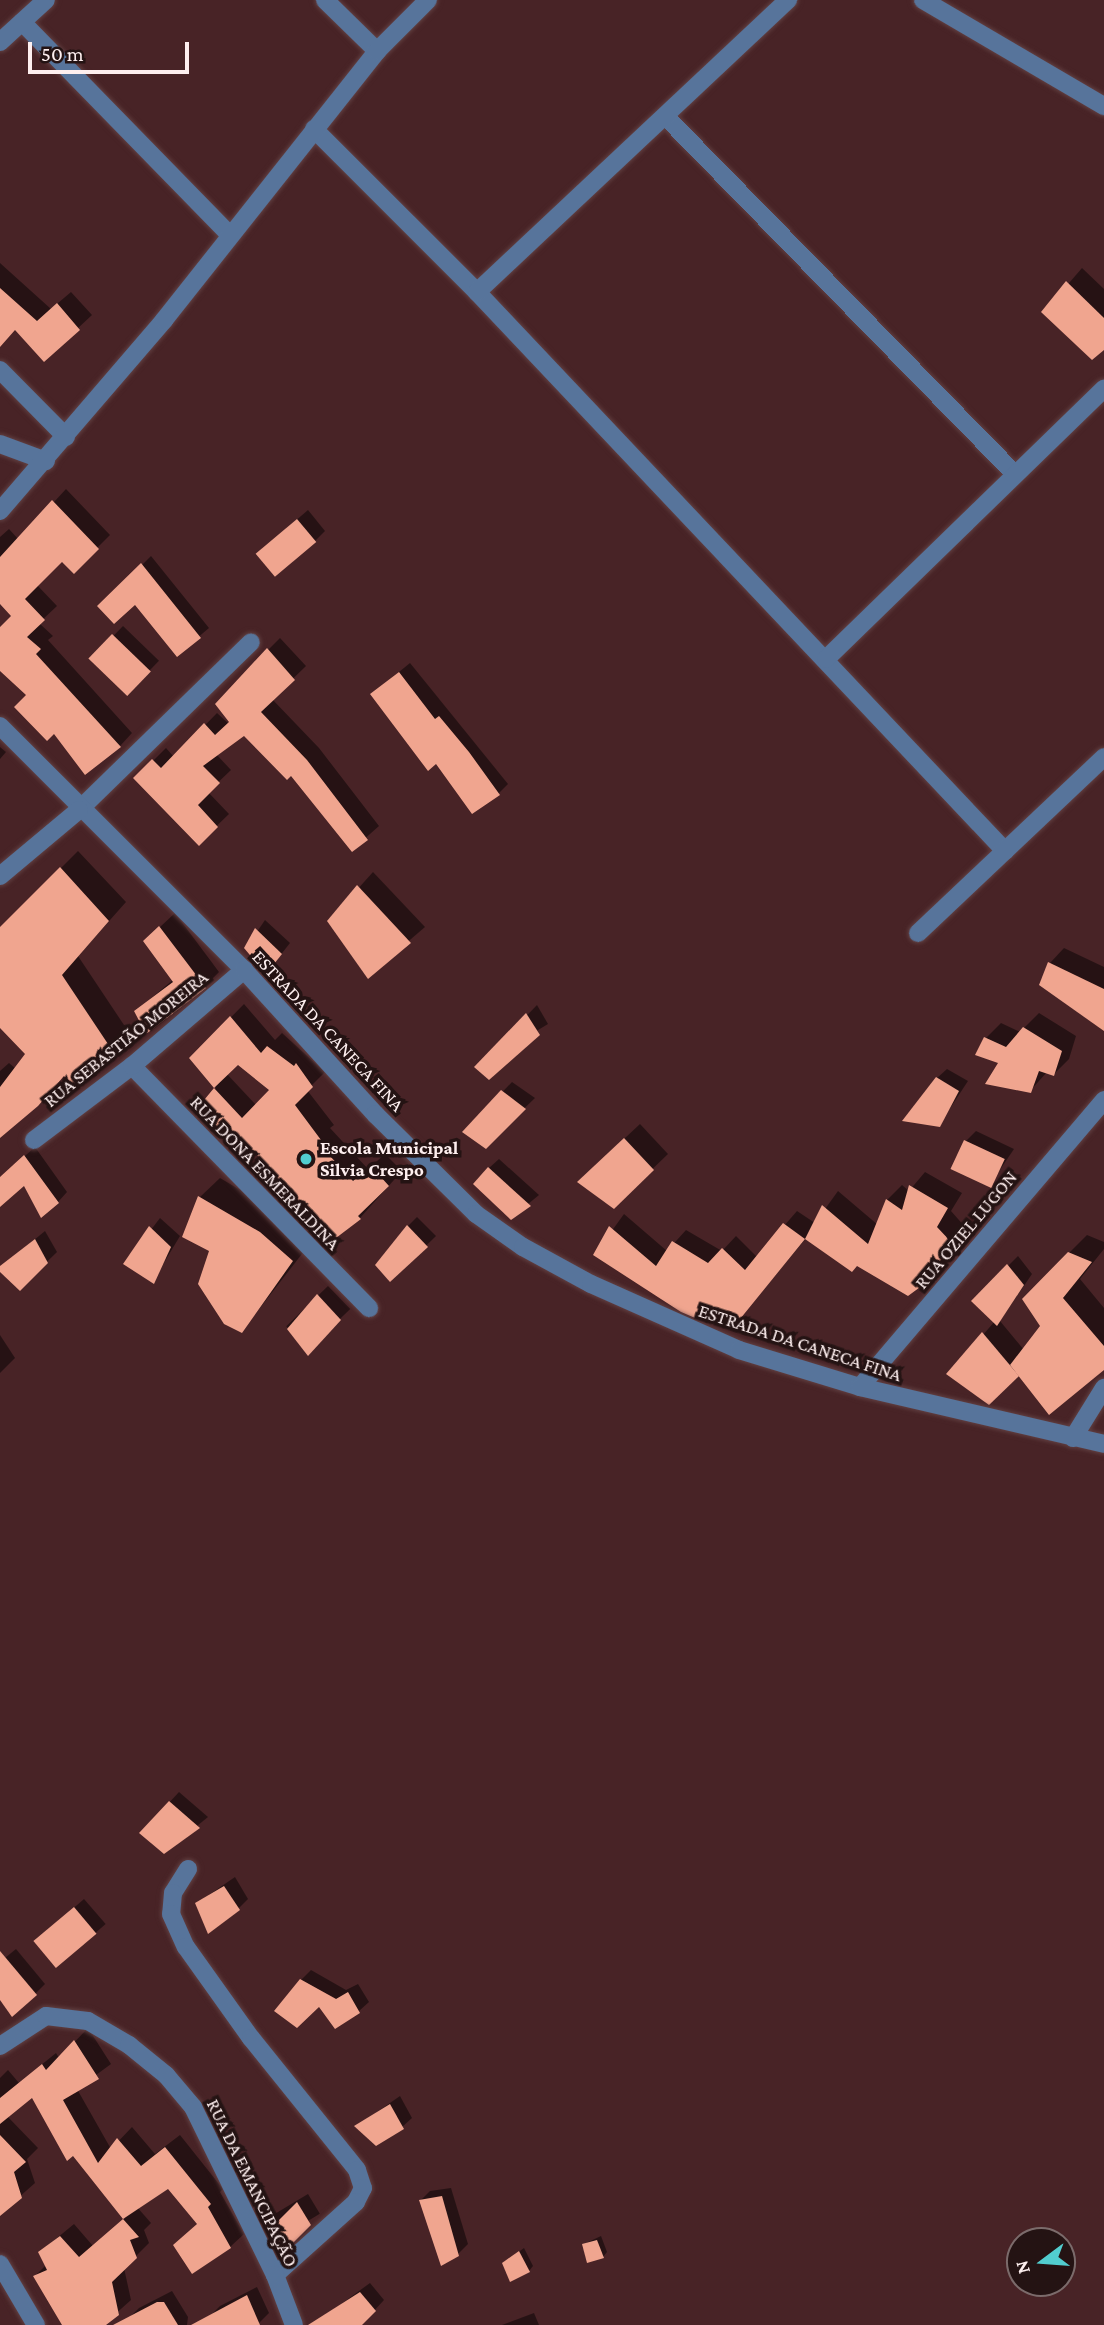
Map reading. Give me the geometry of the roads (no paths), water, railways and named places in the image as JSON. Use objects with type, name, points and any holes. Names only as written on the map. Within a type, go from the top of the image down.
[{"type":"street","points":[[0,42],[46,0]]},
{"type":"street","points":[[325,0],[377,51]]},
{"type":"street","points":[[0,511],[66,437],[377,51],[428,0]]},
{"type":"street","points":[[477,292],[788,0]]},
{"type":"street","points":[[923,0],[1104,106]]},
{"type":"street","points":[[22,22],[230,234]]},
{"type":"street","points":[[665,116],[1015,474]]},
{"type":"street","points":[[314,129],[477,292],[1005,851]]},
{"type":"street","points":[[0,370],[66,437]]},
{"type":"street","points":[[826,659],[1104,389]]},
{"type":"street","points":[[0,444],[46,461]]},
{"type":"street","points":[[0,876],[79,810],[251,642]]},
{"type":"street","name":"ESTRADA DA CANECA FINA","points":[[0,726],[79,810],[244,970],[375,1114],[497,1230],[591,1284],[691,1331],[860,1387],[1104,1444]]},
{"type":"street","points":[[918,933],[1104,757]]},
{"type":"street","name":"RUA SEBASTIÃO MOREIRA","points":[[34,1140],[132,1066],[244,970]]},
{"type":"street","name":"RUA DONA ESMERALDINA","points":[[132,1066],[369,1308]]},
{"type":"street","name":"RUA OZIEL LUGON","points":[[860,1387],[1104,1100]]},
{"type":"street","points":[[1073,1438],[1104,1388]]},
{"type":"street","points":[[188,1869],[173,1893],[171,1913],[186,1947],[251,2038],[357,2169],[363,2188],[356,2202],[275,2274]]},
{"type":"street","name":"RUA DA EMANCIPAÇÃO","points":[[0,2046],[47,2017],[88,2021],[129,2045],[166,2075],[193,2107],[275,2274],[294,2325]]},
{"type":"street","points":[[0,2263],[36,2325]]},
{"type":"place","name":"Escola Municipal Silvia Crespo","points":[[306,1159]]}]
